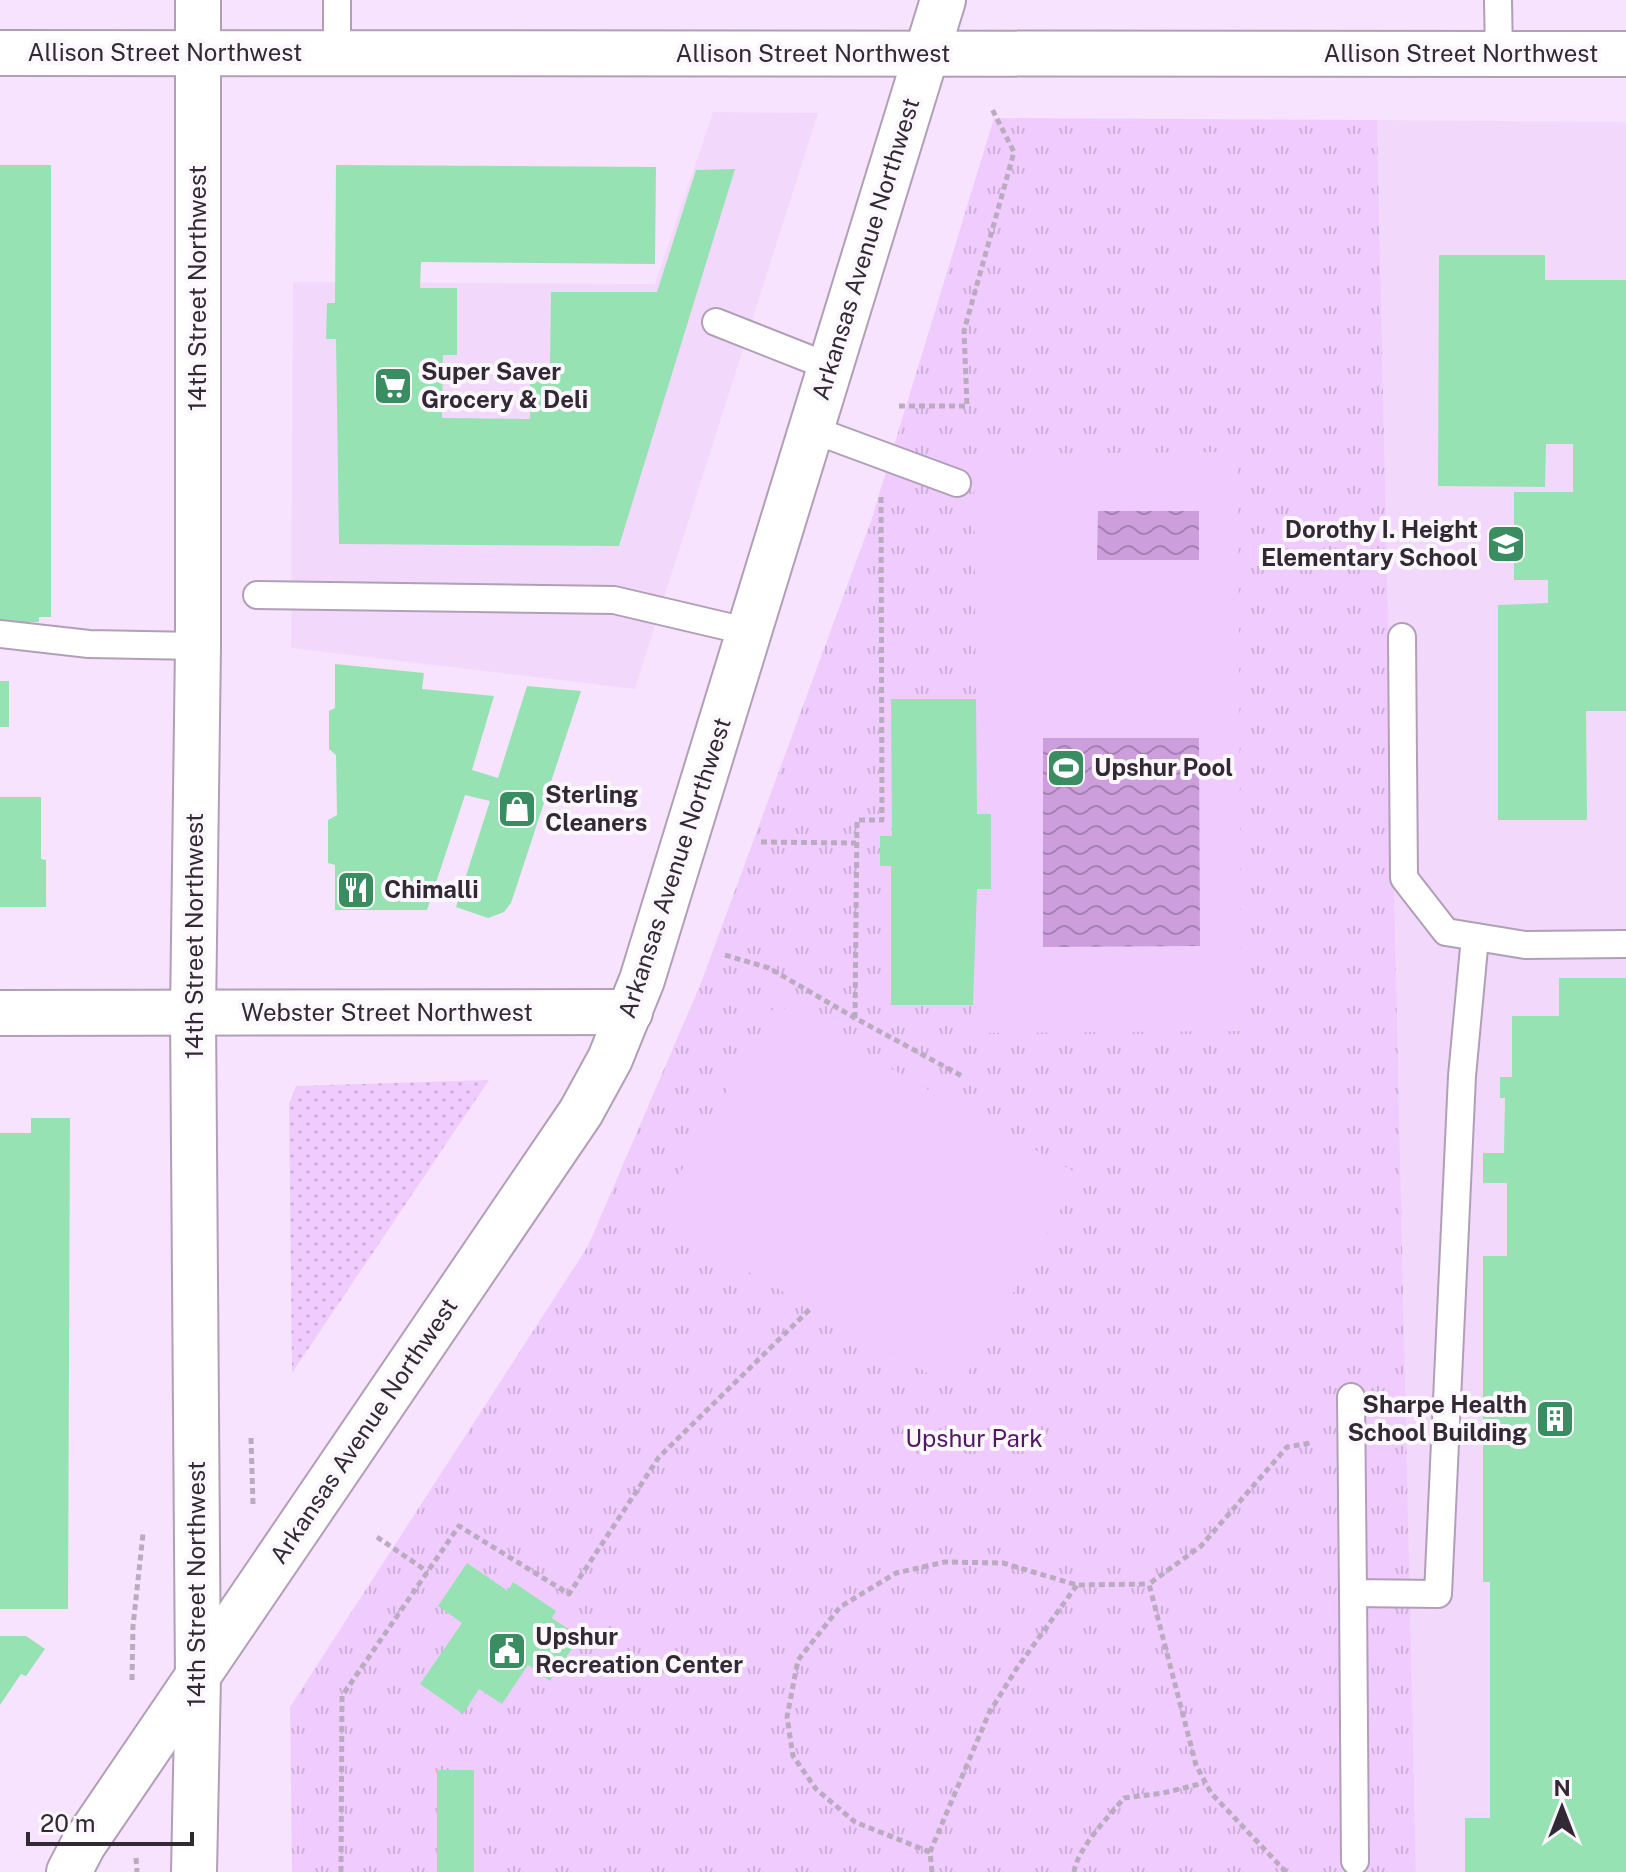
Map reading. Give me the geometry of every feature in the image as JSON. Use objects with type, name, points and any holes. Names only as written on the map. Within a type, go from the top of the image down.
[{"type":"street","name":"14th Street Northwest","points":[[194,1872],[198,1677],[193,1013],[198,646],[198,0]]},
{"type":"street","name":"Arkansas Avenue Northwest","points":[[36,1872],[53,1853],[76,1859],[581,1112],[610,1059],[642,980],[943,0]]},
{"type":"street","name":"Allison Street Northwest","points":[[0,53],[1626,54]]},
{"type":"street","name":"Webster Street Northwest","points":[[0,1013],[630,1012]]},
{"type":"lane","points":[[337,0],[337,53]]},
{"type":"lane","points":[[1498,0],[1499,54]]},
{"type":"lane","points":[[716,322],[830,367]]},
{"type":"lane","points":[[811,429],[957,483]]},
{"type":"lane","points":[[257,595],[614,600],[750,632]]},
{"type":"lane","points":[[0,634],[89,644],[198,646]]},
{"type":"lane","points":[[1402,637],[1404,878],[1446,932],[1525,945],[1626,944]]},
{"type":"lane","points":[[1353,1593],[1438,1594],[1462,1076],[1475,937]]},
{"type":"lane","points":[[1351,1397],[1355,1861]]},
{"type":"path","points":[[899,406],[967,406],[964,331],[1014,152],[991,107]]},
{"type":"path","points":[[855,1018],[857,820],[882,820],[881,493]]},
{"type":"path","points":[[761,842],[856,843]]},
{"type":"path","points":[[725,955],[769,968],[962,1076]]},
{"type":"path","points":[[341,1872],[342,1696],[459,1526],[569,1594],[659,1457],[811,1308]]},
{"type":"path","points":[[930,1852],[855,1822],[816,1789],[793,1756],[787,1717],[798,1660],[840,1607],[896,1573],[945,1562],[1003,1563],[1077,1585],[1149,1584],[1201,1546],[1287,1447],[1351,1436]]},
{"type":"path","points":[[377,1537],[428,1572]]},
{"type":"path","points":[[1149,1584],[1196,1765],[1204,1783],[1286,1872]]},
{"type":"path","points":[[932,1872],[930,1852],[989,1713],[1017,1668],[1077,1585]]},
{"type":"path","points":[[1074,1872],[1075,1863],[1124,1798],[1204,1783]]},
{"type":"shaded area","points":[[713,112],[818,113],[635,689],[291,648],[293,282],[655,284]]},
{"type":"shaded area","points":[[1377,120],[1626,122],[1626,1872],[1416,1872]]},
{"type":"green space","name":"Upshur Park","points":[[994,118],[1377,120],[1416,1872],[292,1872],[290,1707],[588,1246],[701,983],[871,521]]},
{"type":"green space","name":"Upshur Pool","points":[[1238,452],[1241,1031],[973,1033],[973,1005],[891,1005],[891,866],[880,866],[880,836],[892,835],[891,699],[976,698],[974,454]]},
{"type":"green space","points":[[776,1004],[1080,1175],[958,1390],[654,1219]]},
{"type":"green space","points":[[489,1080],[292,1373],[289,1104],[296,1086]]},
{"type":"water","points":[[1098,511],[1199,511],[1199,560],[1097,560]]},
{"type":"water","points":[[1043,738],[1199,738],[1200,946],[1043,947]]},
{"type":"building","points":[[0,165],[51,165],[51,617],[39,617],[39,622],[0,622]]},
{"type":"building","points":[[336,165],[656,167],[655,264],[421,262],[420,288],[457,288],[457,355],[443,355],[442,418],[530,419],[530,366],[550,366],[551,292],[657,292],[696,170],[735,169],[619,546],[339,544],[336,339],[326,339],[327,303],[335,303]]},
{"type":"building","points":[[1439,255],[1545,255],[1545,280],[1626,280],[1626,711],[1586,711],[1587,820],[1498,820],[1498,605],[1548,603],[1548,580],[1514,580],[1514,492],[1573,492],[1573,444],[1546,444],[1545,487],[1438,486]]},
{"type":"building","points":[[335,664],[424,673],[422,689],[494,696],[472,770],[498,778],[527,686],[581,691],[511,903],[504,912],[488,918],[456,907],[490,801],[465,795],[427,910],[335,910],[335,865],[328,863],[328,820],[337,815],[336,755],[329,749],[329,711],[335,708]]},
{"type":"building","points":[[0,681],[9,681],[9,727],[0,727]]},
{"type":"building","points":[[891,699],[976,699],[977,814],[991,814],[991,889],[977,889],[973,1005],[891,1005],[891,866],[880,866],[880,836],[892,836]]},
{"type":"building","points":[[0,797],[41,797],[41,859],[46,860],[46,907],[0,907]]},
{"type":"building","name":"Sharpe Health School Building","points":[[1559,978],[1626,978],[1626,1872],[1465,1872],[1465,1818],[1490,1818],[1490,1582],[1483,1582],[1483,1256],[1507,1256],[1507,1183],[1483,1183],[1483,1153],[1504,1153],[1505,1098],[1500,1098],[1500,1077],[1512,1077],[1512,1016],[1559,1016]]},
{"type":"building","points":[[31,1118],[70,1118],[68,1609],[0,1609],[0,1133],[31,1133]]},
{"type":"building","name":"Upshur Recreation Center","points":[[467,1563],[508,1591],[513,1582],[556,1611],[552,1618],[580,1637],[550,1681],[528,1665],[502,1704],[479,1689],[463,1714],[420,1684],[462,1623],[438,1606]]},
{"type":"building","points":[[0,1636],[26,1636],[45,1649],[26,1676],[21,1674],[0,1705]]},
{"type":"building","points":[[437,1770],[474,1770],[474,1872],[437,1872]]},
{"type":"place","name":"Super Saver Grocery & Deli","points":[[393,386]]},
{"type":"place","name":"Dorothy I. Height Elementary School","points":[[1506,544]]},
{"type":"place","name":"Upshur Pool","points":[[1066,768]]},
{"type":"place","name":"Sterling Cleaners","points":[[517,809]]},
{"type":"place","name":"Chimalli","points":[[356,890]]},
{"type":"place","name":"Sharpe Health School Building","points":[[1555,1419]]},
{"type":"place","name":"Upshur Recreation Center","points":[[507,1651]]}]
